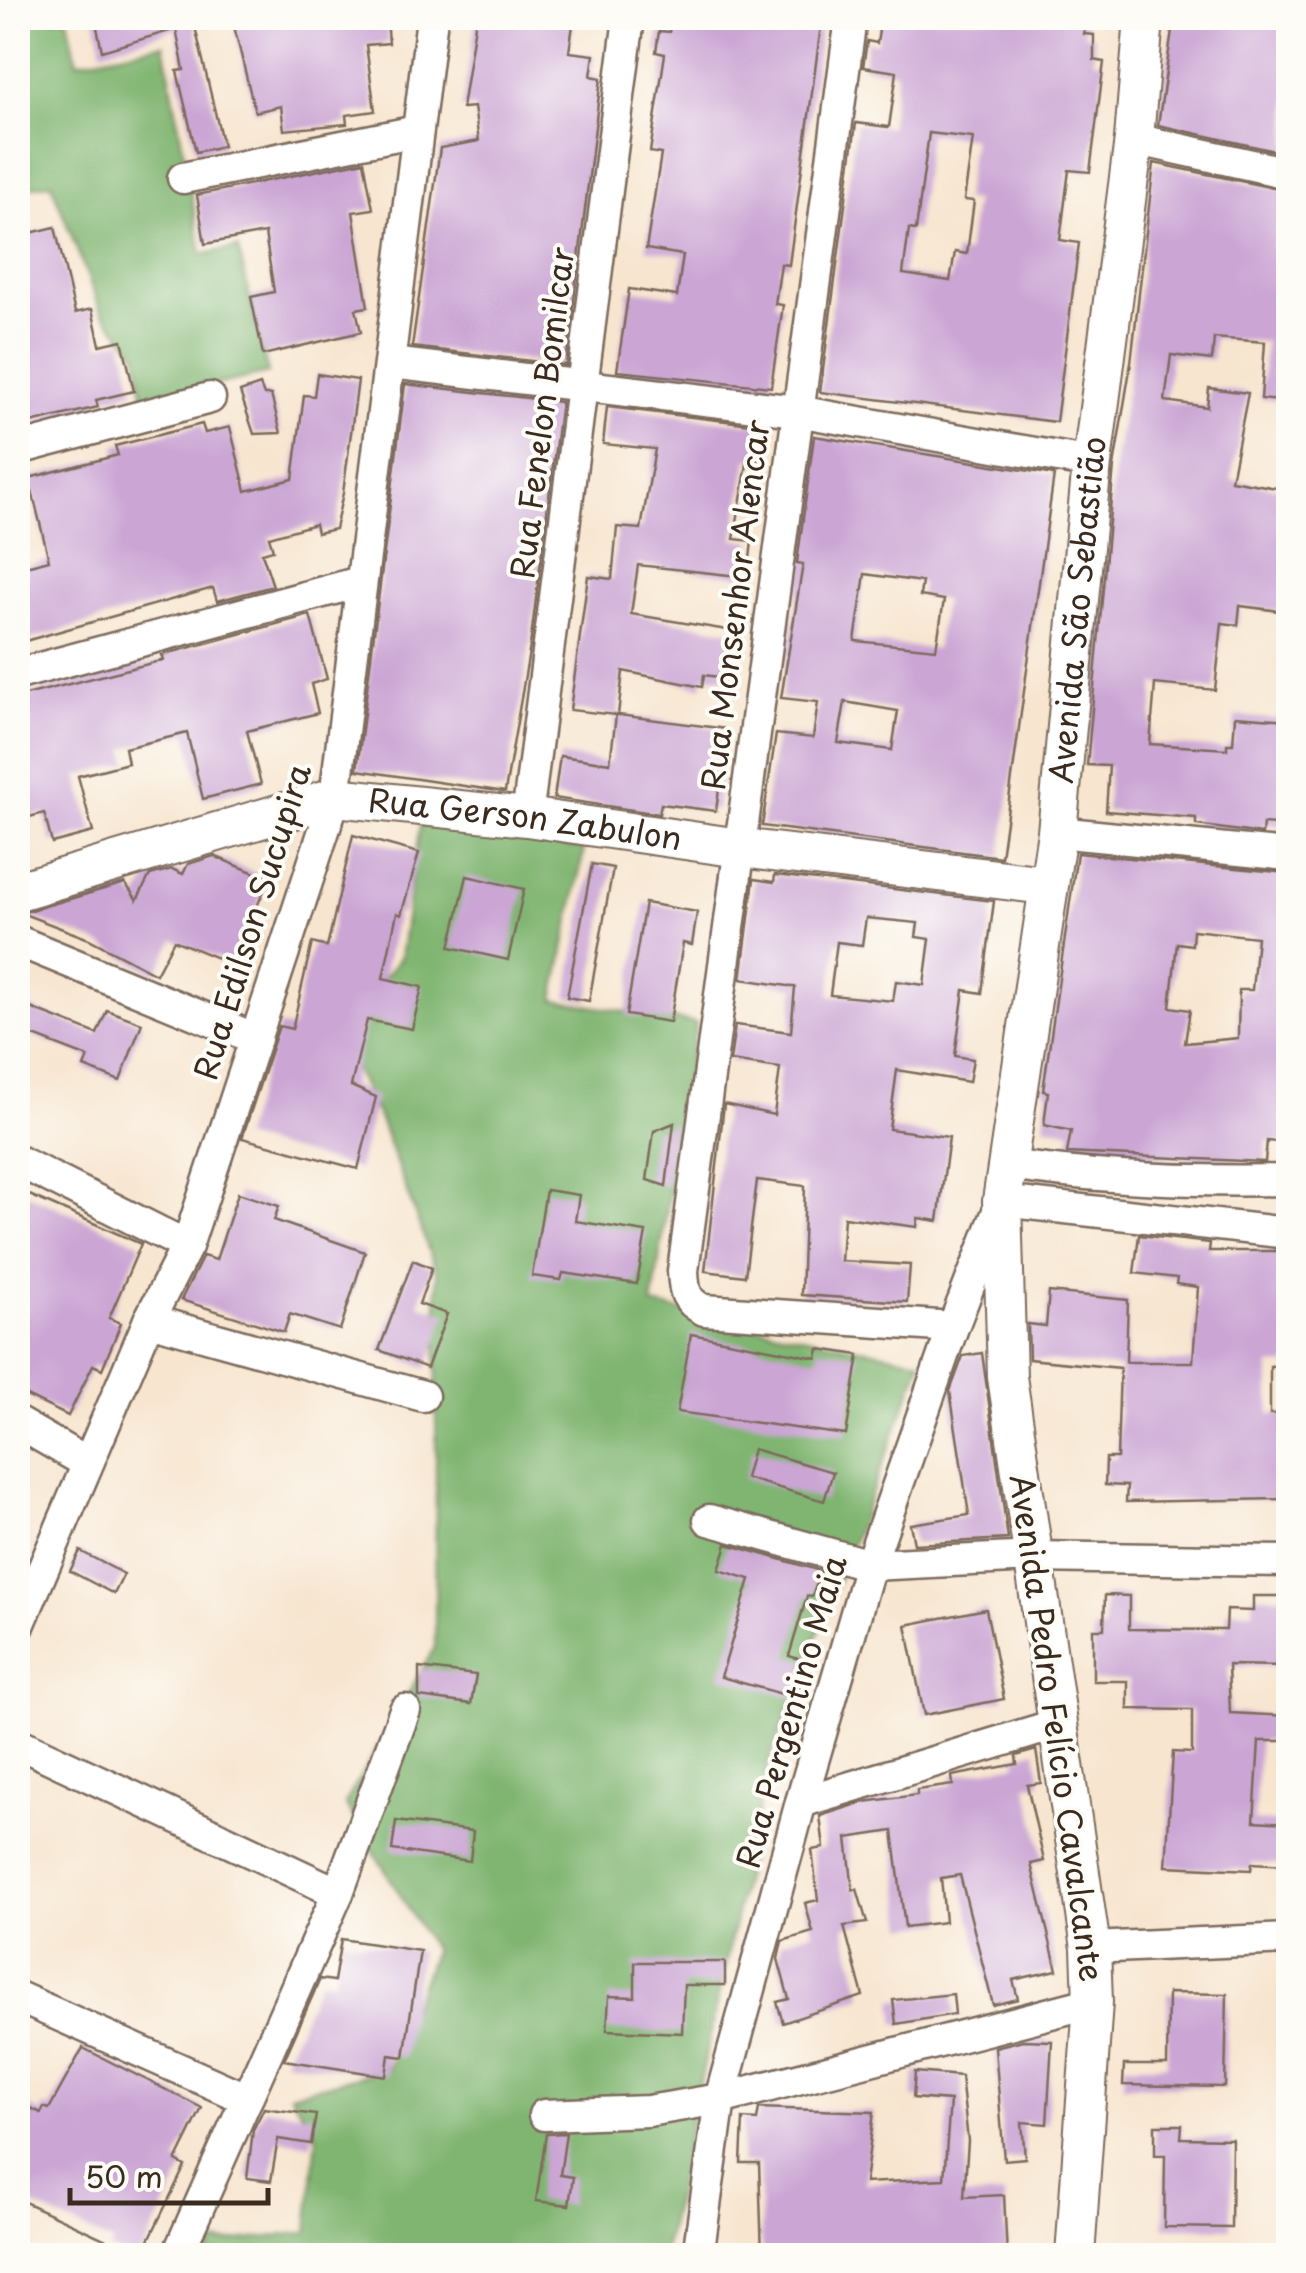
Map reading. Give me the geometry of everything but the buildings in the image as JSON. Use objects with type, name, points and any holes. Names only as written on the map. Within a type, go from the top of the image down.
[{"type":"street","name":"Rua Edilson Sucupira","points":[[18,1628],[86,1462],[149,1320],[187,1246],[335,797],[432,18]]},
{"type":"street","name":"Rua Fenelon Bomilcar","points":[[527,817],[629,18]]},
{"type":"street","name":"Rua Monsenhor Alencar","points":[[850,18],[683,1271],[690,1303],[704,1310],[952,1327]]},
{"type":"street","name":"Avenida São Sebastião","points":[[1005,1183],[1046,885],[1057,832],[1092,463],[1134,139],[1144,18]]},
{"type":"street","points":[[183,178],[418,131]]},
{"type":"street","points":[[1134,139],[1288,173]]},
{"type":"street","points":[[391,363],[797,411],[1092,463]]},
{"type":"street","points":[[18,449],[210,398]]},
{"type":"street","points":[[18,674],[360,582]]},
{"type":"street","name":"Rua Gerson Zabulon","points":[[18,891],[335,797],[527,817],[740,848],[1046,885]]},
{"type":"street","points":[[1057,832],[1288,855]]},
{"type":"street","points":[[18,940],[256,1039]]},
{"type":"street","points":[[18,1161],[187,1246]]},
{"type":"street","points":[[1005,1183],[1288,1180]]},
{"type":"street","points":[[1005,1183],[1288,1233]]},
{"type":"street","name":"Rua Pergentino Maia","points":[[698,2256],[720,2099],[800,1802],[870,1565],[1005,1183]]},
{"type":"street","name":"Avenida Pedro Felício Cavalcante","points":[[1005,1183],[1007,1377],[1092,1948],[1094,2002],[1075,2256]]},
{"type":"street","points":[[149,1320],[423,1396]]},
{"type":"street","points":[[18,1423],[86,1462]]},
{"type":"street","points":[[709,1520],[870,1565],[1032,1557],[1288,1561]]},
{"type":"street","points":[[176,2256],[338,1893],[404,1710]]},
{"type":"street","points":[[800,1802],[1058,1724]]},
{"type":"street","points":[[18,1743],[338,1893]]},
{"type":"street","points":[[1092,1948],[1288,1940]]},
{"type":"street","points":[[18,1997],[247,2099]]},
{"type":"street","points":[[544,2115],[648,2111],[720,2099],[1094,2002]]},
{"type":"green space","points":[[18,18],[68,18],[77,62],[164,44],[202,254],[238,248],[268,373],[144,401],[137,353],[101,311],[51,183],[18,189]]},
{"type":"green space","points":[[420,825],[584,849],[554,1000],[696,1023],[652,1305],[922,1361],[769,1761],[663,2255],[208,2256],[213,2244],[308,2232],[317,2136],[290,2094],[388,2069],[434,1951],[345,1804],[435,1647],[437,1273],[381,1122],[337,1034],[400,958]]}]
